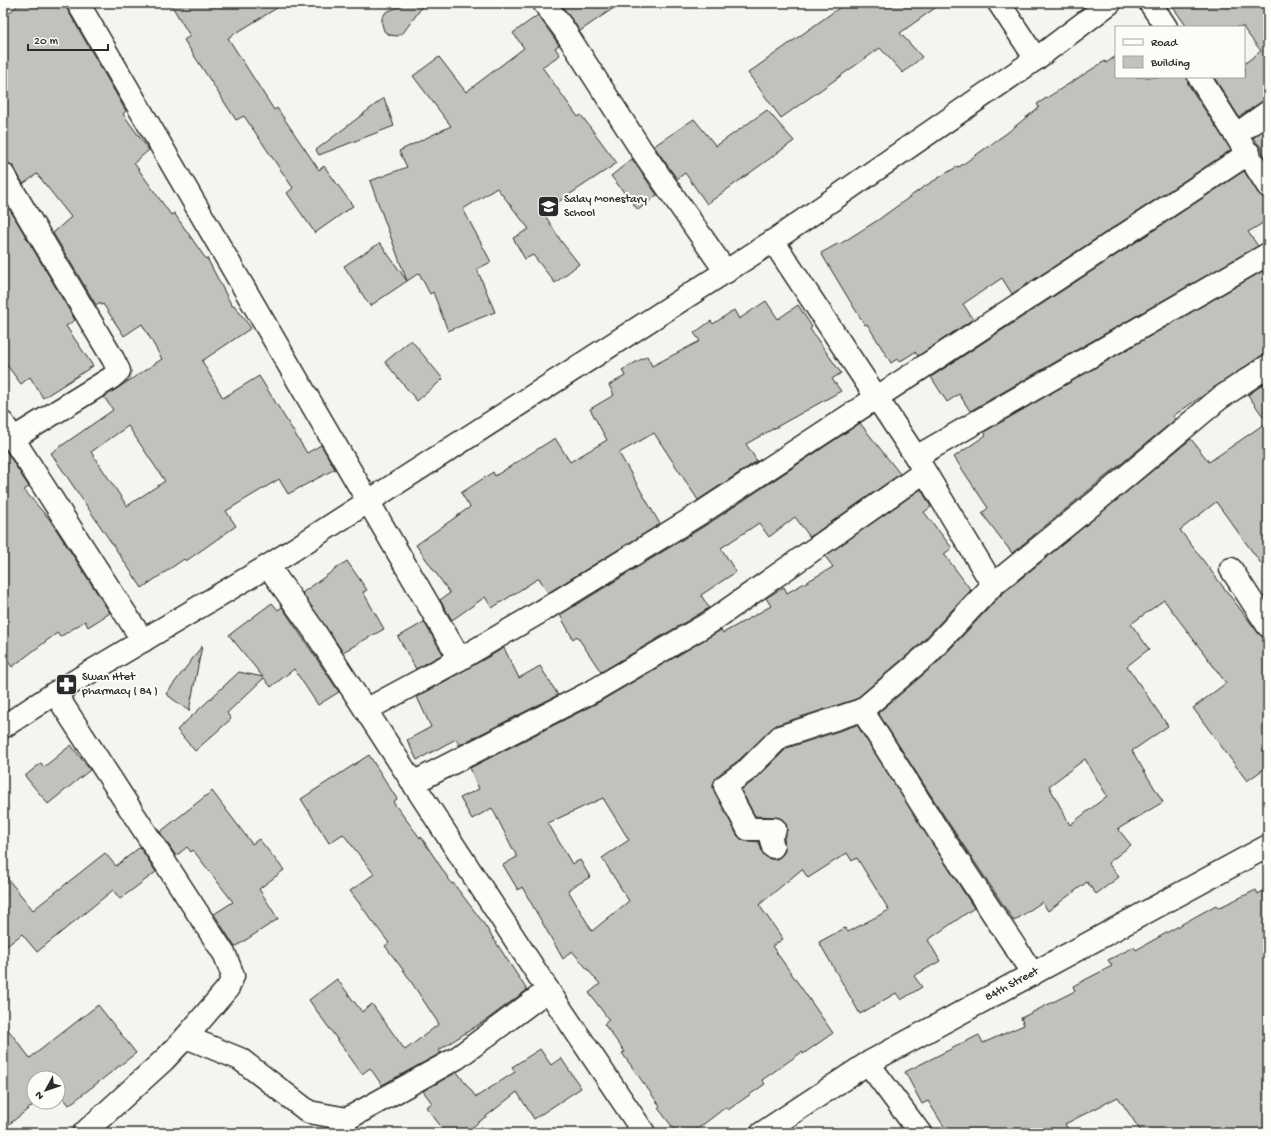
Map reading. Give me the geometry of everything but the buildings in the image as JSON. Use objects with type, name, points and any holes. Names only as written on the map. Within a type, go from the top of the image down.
[{"type":"street","points":[[78,3],[367,502],[460,659]]},
{"type":"street","points":[[544,3],[562,28],[640,148],[726,272]]},
{"type":"street","points":[[999,3],[1036,59]]},
{"type":"street","points":[[3,727],[55,694],[268,566],[726,272],[1036,59],[1110,3]]},
{"type":"street","points":[[1150,3],[1165,26]]},
{"type":"street","points":[[1200,78],[1237,134],[1268,186]]},
{"type":"street","points":[[1237,134],[1268,112]]},
{"type":"street","points":[[366,710],[460,659],[542,611],[690,520],[877,399],[1007,310],[1248,153]]},
{"type":"street","points":[[3,174],[109,353],[118,371],[111,378],[8,431],[143,641]]},
{"type":"street","points":[[773,241],[920,464],[993,585]]},
{"type":"street","points":[[413,783],[593,691],[709,622],[920,464],[1268,254]]},
{"type":"street","points":[[773,847],[770,836],[775,829],[748,829],[725,786],[747,770],[780,737],[862,710],[928,654],[993,585],[1109,491],[1220,398],[1268,366]]},
{"type":"street","points":[[268,566],[366,710],[548,990],[644,1133]]},
{"type":"street","points":[[1231,569],[1268,626]]},
{"type":"street","points":[[55,694],[225,954],[233,976],[228,988],[186,1037],[164,1060],[84,1133]]},
{"type":"street","points":[[862,710],[937,829],[1033,974]]},
{"type":"street","name":"84th Street","points":[[762,1133],[868,1063],[1268,846]]},
{"type":"street","points":[[186,1037],[240,1059],[309,1112],[347,1119],[457,1058],[548,990]]},
{"type":"street","points":[[868,1063],[920,1133]]},
{"type":"place","name":"Salay Monestary School","points":[[548,207]]},
{"type":"place","name":"Swan Htet pharmacy ( 84 )","points":[[66,685]]}]
